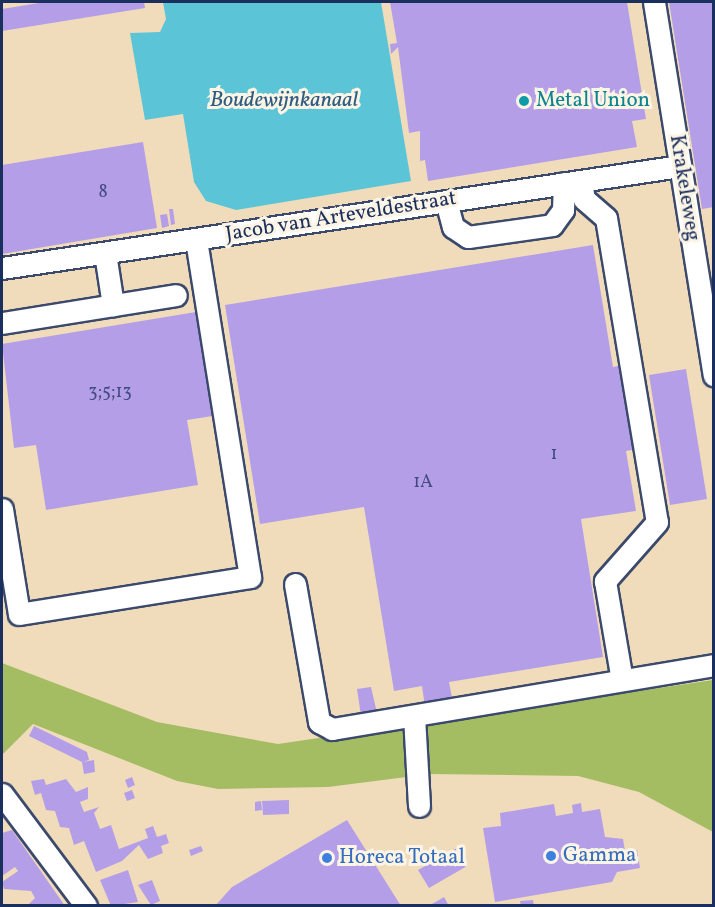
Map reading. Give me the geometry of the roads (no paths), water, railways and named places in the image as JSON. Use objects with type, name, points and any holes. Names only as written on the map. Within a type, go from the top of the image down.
[{"type":"street","name":"Krakeleweg","points":[[654,2],[714,375]]},
{"type":"street","name":"Jacob van Arteveldestraat","points":[[2,268],[680,166]]},
{"type":"street","points":[[446,201],[453,227],[468,237],[552,225],[563,210],[572,182]]},
{"type":"street","points":[[572,182],[584,199],[606,218],[657,522],[605,581],[622,680]]},
{"type":"street","points":[[2,509],[19,614],[250,577],[196,239]]},
{"type":"street","points":[[105,253],[113,305]]},
{"type":"street","points":[[2,323],[176,295]]},
{"type":"street","points":[[295,584],[319,722],[332,729],[714,665]]},
{"type":"street","points":[[414,716],[419,806]]},
{"type":"street","points":[[2,794],[86,906]]},
{"type":"water","name":"Boudewijnkanaal","points":[[163,2],[381,2],[411,181],[236,210],[206,201],[194,182],[183,114],[145,120],[130,33],[160,32],[166,19]]},
{"type":"place","name":"Metal Union","points":[[524,101]]},
{"type":"place","name":"Gamma","points":[[551,856]]},
{"type":"place","name":"Horeca Totaal","points":[[327,858]]}]
